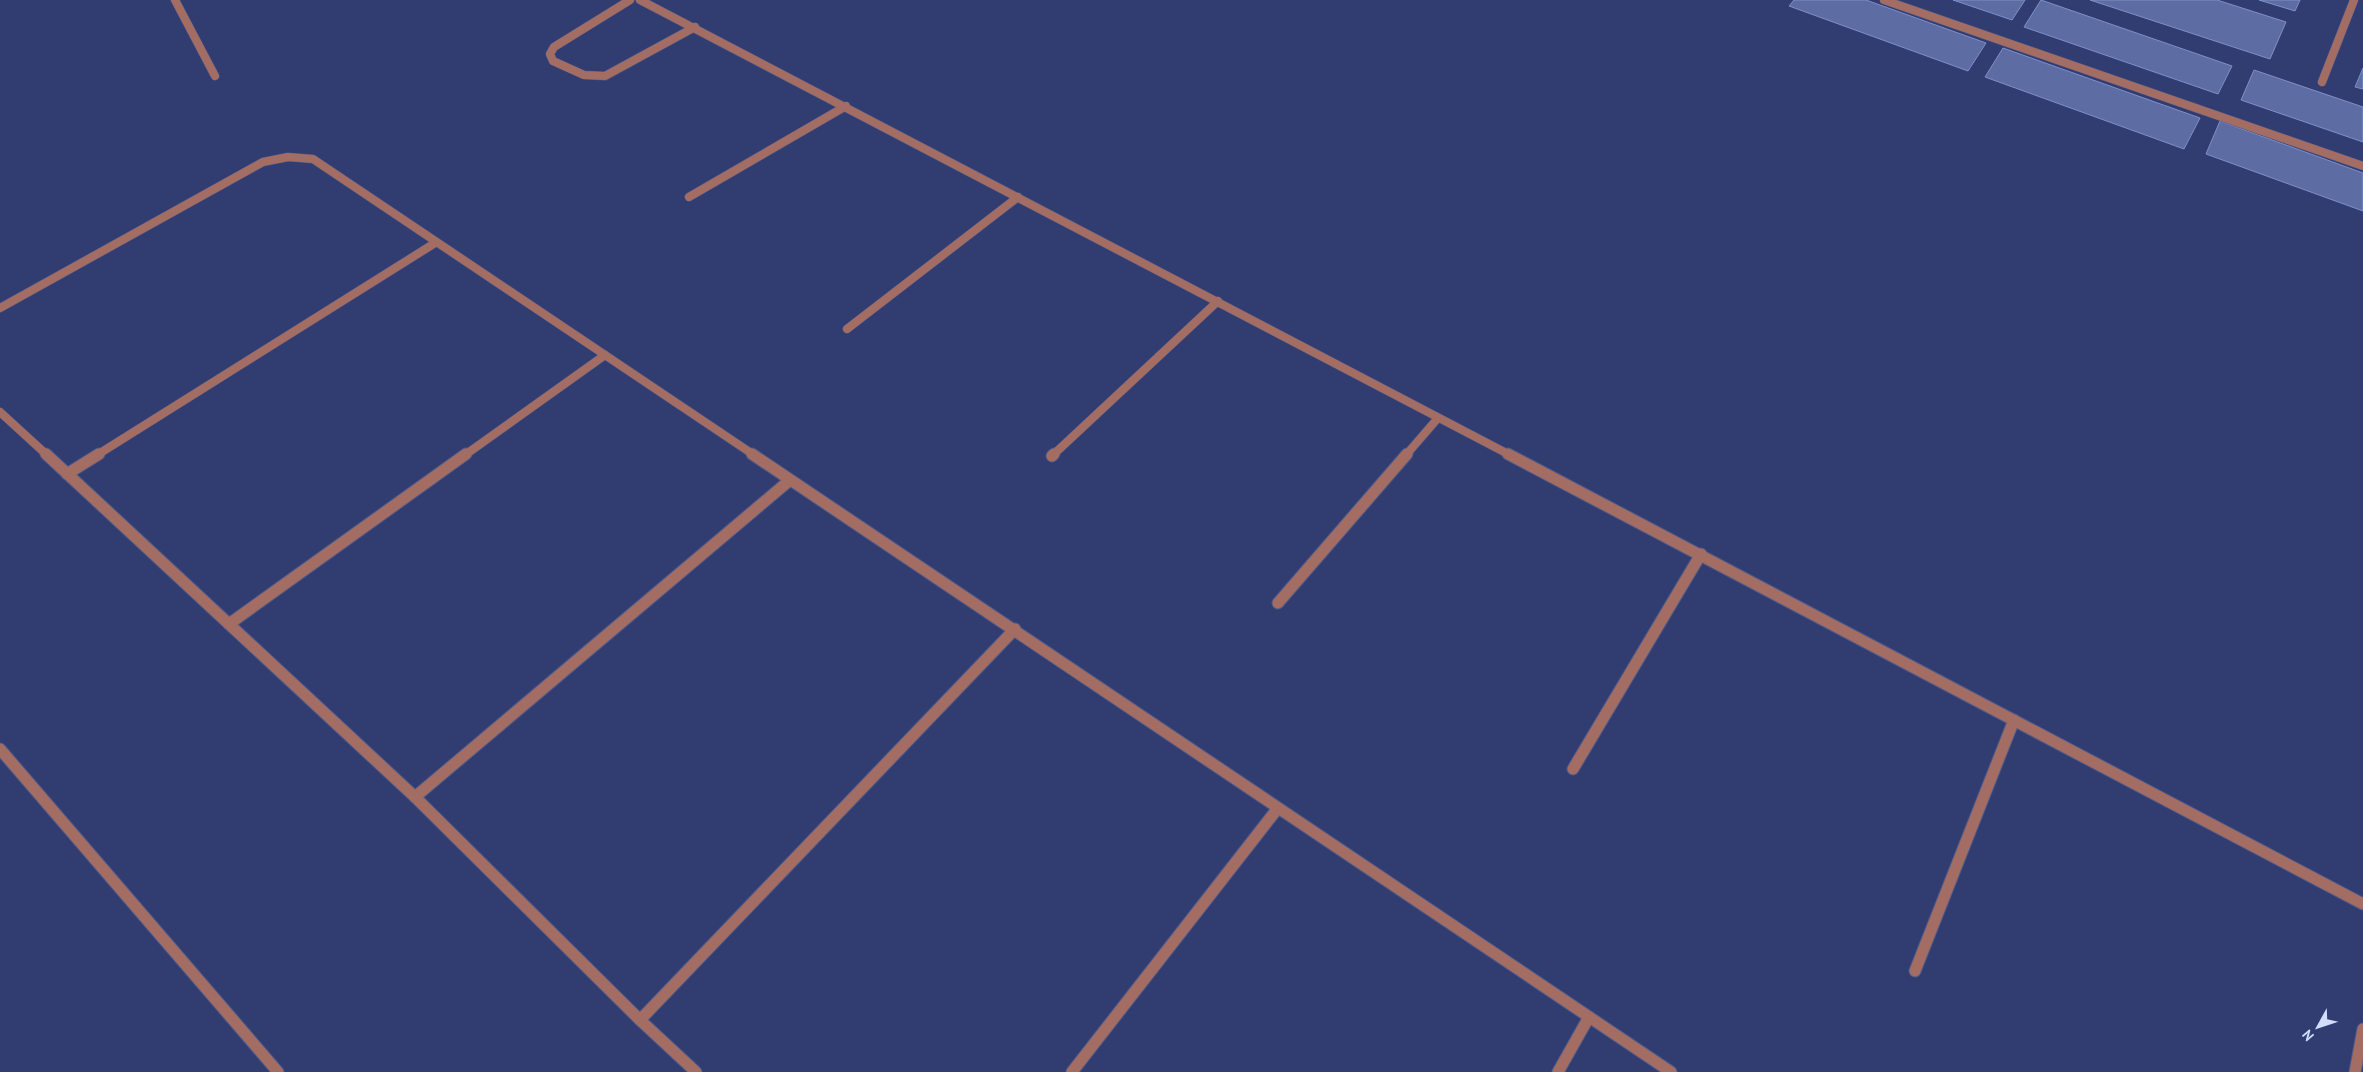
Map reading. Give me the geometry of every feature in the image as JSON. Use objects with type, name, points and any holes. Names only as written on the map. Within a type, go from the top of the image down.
[{"type":"street","points":[[174,0],[215,76]]},
{"type":"street","points":[[630,0],[554,47],[550,54],[553,61],[578,75],[590,78],[605,76],[695,27]]},
{"type":"street","points":[[640,0],[1218,300],[1438,418],[1701,554],[2363,904]]},
{"type":"street","points":[[1884,0],[2363,166]]},
{"type":"street","points":[[2322,82],[2354,0]]},
{"type":"street","points":[[689,197],[846,106]]},
{"type":"street","points":[[0,308],[263,162],[281,157],[297,156],[313,159],[435,243],[1014,629],[1672,1072]]},
{"type":"street","points":[[847,329],[1018,197]]},
{"type":"street","points":[[67,474],[435,243]]},
{"type":"street","points":[[1052,456],[1218,300]]},
{"type":"street","points":[[228,624],[605,355]]},
{"type":"street","points":[[0,412],[415,797],[640,1020],[696,1072]]},
{"type":"street","points":[[1278,603],[1438,418]]},
{"type":"street","points":[[415,797],[790,480]]},
{"type":"street","points":[[1574,769],[1701,554]]},
{"type":"street","points":[[640,1020],[1014,629]]},
{"type":"street","points":[[1915,971],[2014,720]]},
{"type":"street","points":[[0,749],[278,1072]]},
{"type":"street","points":[[1072,1072],[1278,808]]},
{"type":"street","points":[[1558,1072],[1589,1017]]},
{"type":"street","points":[[2355,1072],[2363,1029]]},
{"type":"building","points":[[1794,0],[1866,0],[1986,43],[1968,71],[1789,6]]},
{"type":"building","points":[[1953,0],[2025,0],[2012,20]]},
{"type":"building","points":[[2041,0],[2232,66],[2218,94],[2024,27]]},
{"type":"building","points":[[2090,0],[2217,0],[2286,22],[2270,59]]},
{"type":"building","points":[[2259,0],[2300,0],[2295,11]]},
{"type":"building","points":[[2003,48],[2200,118],[2184,149],[1985,77]]},
{"type":"building","points":[[2363,68],[2363,89],[2355,87]]},
{"type":"building","points":[[2254,70],[2363,107],[2363,142],[2241,100]]},
{"type":"building","points":[[2220,121],[2363,173],[2363,211],[2206,154]]}]
